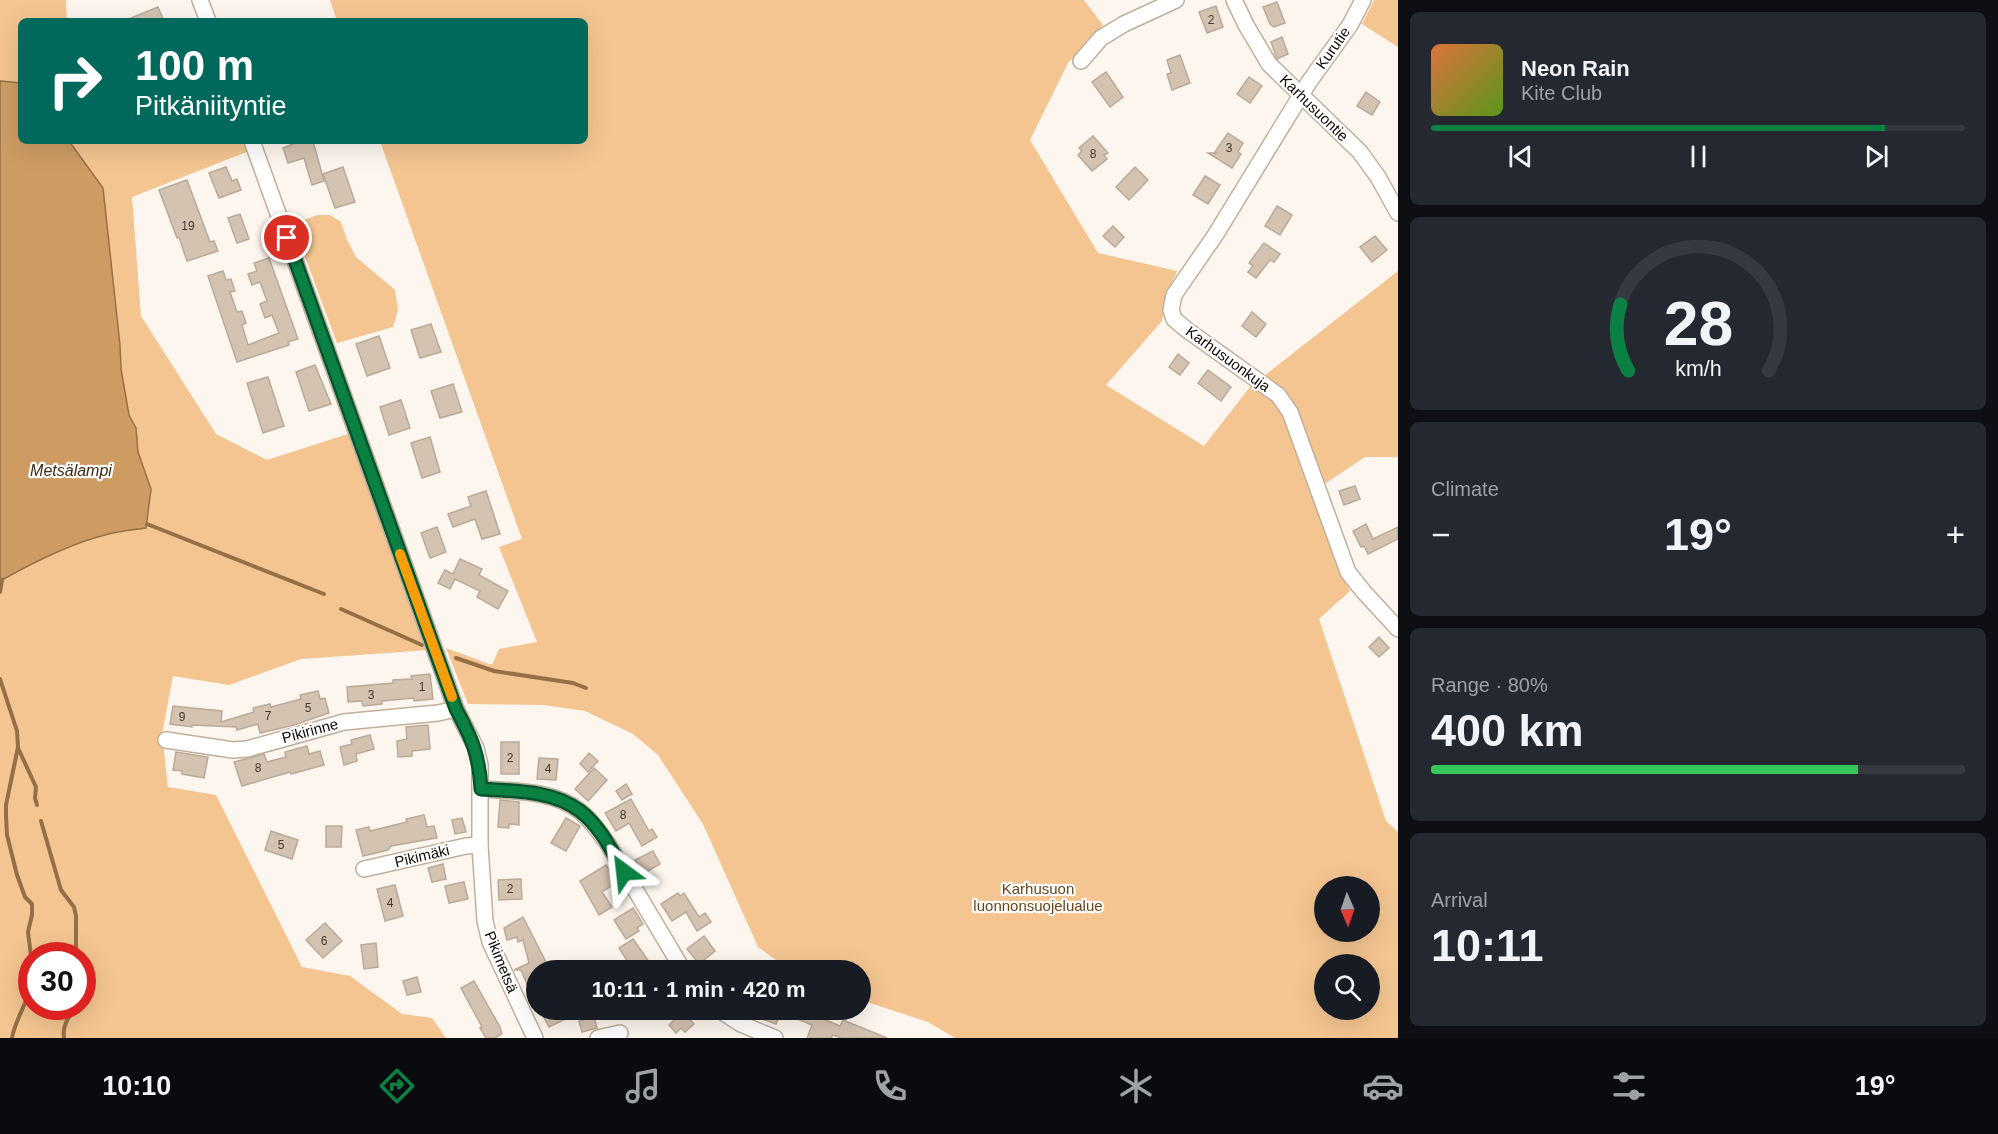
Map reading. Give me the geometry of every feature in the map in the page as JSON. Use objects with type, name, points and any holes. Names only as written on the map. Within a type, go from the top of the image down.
[{"type":"street","points":[[200,0],[207,18]]},
{"type":"street","points":[[1081,61],[1101,38],[1124,24],[1176,0]]},
{"type":"street","name":"Karhusuontie","points":[[1234,0],[1269,64],[1359,152],[1378,177],[1398,213]]},
{"type":"street","name":"Kurutie","points":[[1301,95],[1350,24],[1363,0]]},
{"type":"street","name":"Karhusuonkuja","points":[[1301,95],[1216,234],[1174,295],[1172,310],[1174,319],[1187,330],[1278,395],[1285,403],[1348,572],[1398,629]]},
{"type":"street","name":"Pikimetsä","points":[[253,144],[456,709],[476,748],[480,765],[481,789],[482,902],[490,942],[535,1038]]},
{"type":"street","name":"Pikirinne","points":[[166,740],[233,750],[247,749],[344,722],[438,713],[456,709]]},
{"type":"street","points":[[481,789],[533,793],[559,800],[579,810],[608,844],[676,960]]},
{"type":"street","name":"Pikimäki","points":[[364,869],[466,846],[480,845]]},
{"type":"street","points":[[735,1020],[775,1038]]},
{"type":"street","points":[[598,1038],[620,1033]]},
{"type":"green space","points":[[0,0],[66,0],[67,18],[18,18],[18,83],[0,81]]},
{"type":"green space","name":"Karhusuon luonnonsuojelualue","points":[[330,0],[1084,0],[1103,25],[1068,63],[1030,140],[1098,253],[1177,271],[1168,292],[1162,321],[1106,385],[1204,446],[1250,387],[1398,271],[1398,457],[1365,457],[1311,493],[1350,591],[1319,619],[1386,821],[1398,832],[1398,1038],[955,1038],[928,1022],[871,1003],[871,960],[776,960],[758,947],[703,824],[658,755],[633,734],[585,711],[543,705],[468,704],[446,648],[492,665],[499,649],[537,642],[499,547],[522,539],[381,144],[588,144],[588,18],[336,18]]},
{"type":"green space","points":[[1374,0],[1398,0],[1398,47],[1362,24]]},
{"type":"green space","points":[[71,144],[247,144],[249,151],[132,197],[141,316],[216,434],[267,460],[351,433],[429,650],[301,659],[229,685],[173,676],[162,734],[168,787],[216,795],[302,967],[350,976],[402,1014],[432,1018],[446,1038],[0,1038],[0,577],[3,580],[27,566],[78,543],[114,532],[146,528],[151,489],[138,452],[136,428],[129,415],[121,369],[103,188]]},
{"type":"green space","points":[[317,215],[330,215],[341,222],[356,257],[395,290],[398,310],[393,327],[337,343],[293,224]]},
{"type":"water","name":"Metsälampi","points":[[0,81],[18,83],[18,144],[71,144],[103,188],[121,369],[129,415],[136,428],[138,452],[151,489],[146,528],[110,534],[78,543],[2,580],[0,577]]},
{"type":"building","points":[[1277,2],[1285,23],[1274,27],[1270,24],[1263,7]]},
{"type":"building","points":[[1216,6],[1223,27],[1207,33],[1199,12]]},
{"type":"building","points":[[158,7],[163,18],[131,18]]},
{"type":"building","points":[[1282,37],[1288,54],[1277,59],[1271,42]]},
{"type":"building","points":[[1180,55],[1190,83],[1172,90],[1167,74],[1171,73],[1167,60]]},
{"type":"building","points":[[1106,72],[1123,97],[1110,107],[1092,82]]},
{"type":"building","points":[[1249,77],[1262,86],[1250,103],[1237,94]]},
{"type":"building","points":[[1366,92],[1380,102],[1372,115],[1357,106]]},
{"type":"building","points":[[1228,133],[1243,143],[1238,152],[1241,154],[1232,168],[1208,153],[1217,153],[1215,152]]},
{"type":"building","points":[[1093,136],[1108,153],[1104,155],[1107,159],[1092,171],[1078,155],[1082,151],[1079,148]]},
{"type":"building","points":[[293,144],[314,144],[324,181],[312,185],[304,158],[288,163],[283,148]]},
{"type":"building","points":[[226,167],[232,181],[237,179],[241,190],[219,198],[209,173]]},
{"type":"building","points":[[343,167],[355,202],[335,208],[323,174]]},
{"type":"building","points":[[1135,167],[1148,180],[1129,200],[1116,187]]},
{"type":"building","points":[[1205,176],[1220,185],[1208,204],[1193,195]]},
{"type":"building","points":[[187,180],[210,242],[214,241],[218,251],[187,261],[159,190]]},
{"type":"building","points":[[1277,206],[1292,215],[1280,235],[1265,226]]},
{"type":"building","points":[[240,214],[249,239],[237,243],[228,218]]},
{"type":"building","points":[[1113,226],[1124,237],[1115,247],[1103,236]]},
{"type":"building","points":[[1375,236],[1387,250],[1372,262],[1360,247]]},
{"type":"building","points":[[1264,243],[1280,254],[1274,262],[1270,260],[1256,278],[1248,272],[1253,266],[1249,263]]},
{"type":"building","points":[[269,258],[298,339],[288,342],[289,345],[237,362],[208,276],[223,271],[226,280],[231,279],[235,291],[230,292],[237,312],[242,311],[246,323],[242,325],[248,345],[279,333],[272,315],[265,318],[260,304],[267,301],[260,282],[252,285],[248,274],[257,271],[254,263]]},
{"type":"building","points":[[1252,312],[1266,324],[1256,337],[1242,326]]},
{"type":"building","points":[[431,324],[441,352],[420,358],[411,330]]},
{"type":"building","points":[[379,336],[390,368],[367,376],[356,344]]},
{"type":"building","points":[[1178,354],[1189,363],[1180,375],[1169,367]]},
{"type":"building","points":[[315,365],[331,404],[309,411],[296,372]]},
{"type":"building","points":[[1208,370],[1231,387],[1221,401],[1198,383]]},
{"type":"building","points":[[268,377],[284,426],[263,433],[247,383]]},
{"type":"building","points":[[453,384],[462,412],[440,418],[431,391]]},
{"type":"building","points":[[401,400],[410,428],[389,435],[380,407]]},
{"type":"building","points":[[430,437],[440,472],[422,478],[411,443]]},
{"type":"building","points":[[1355,486],[1360,499],[1344,505],[1339,491]]},
{"type":"building","points":[[486,491],[500,534],[482,539],[475,519],[453,527],[448,514],[471,506],[468,497]]},
{"type":"building","points":[[1366,524],[1373,539],[1398,527],[1398,539],[1368,554],[1364,546],[1361,547],[1353,531]]},
{"type":"building","points":[[437,527],[446,552],[430,558],[421,533]]},
{"type":"building","points":[[460,559],[482,569],[479,575],[508,591],[498,609],[477,597],[480,591],[455,579],[450,589],[438,583],[445,570],[453,574]]},
{"type":"building","points":[[1379,637],[1389,648],[1379,657],[1369,647]]},
{"type":"building","points":[[430,674],[433,699],[382,701],[382,704],[363,706],[362,701],[348,702],[347,687],[393,683],[393,680],[412,679],[411,676]]},
{"type":"building","points":[[318,691],[320,699],[325,698],[329,713],[260,733],[258,724],[237,730],[236,727],[192,725],[192,727],[170,724],[173,706],[222,711],[221,722],[254,712],[253,708],[270,704],[271,707],[301,699],[300,695]]},
{"type":"building","points":[[428,725],[430,749],[412,751],[412,756],[398,757],[397,741],[407,739],[406,727]]},
{"type":"building","points":[[370,735],[374,749],[356,754],[357,761],[344,765],[340,747],[352,744],[351,740]]},
{"type":"building","points":[[501,742],[519,742],[519,774],[501,774]]},
{"type":"building","points":[[307,746],[309,754],[320,751],[324,765],[242,786],[234,762],[264,754],[267,762],[286,757],[285,752]]},
{"type":"building","points":[[176,752],[208,757],[204,778],[173,770]]},
{"type":"building","points":[[589,753],[598,761],[588,772],[580,764]]},
{"type":"building","points":[[539,758],[558,759],[556,780],[537,779]]},
{"type":"building","points":[[594,768],[607,780],[588,801],[575,789]]},
{"type":"building","points":[[626,784],[632,794],[622,800],[616,791]]},
{"type":"building","points":[[631,799],[649,831],[652,829],[657,837],[642,846],[629,823],[616,831],[605,813]]},
{"type":"building","points":[[500,800],[519,802],[519,825],[509,824],[509,828],[498,827]]},
{"type":"building","points":[[424,815],[427,827],[434,826],[437,838],[391,846],[388,850],[363,856],[356,830],[369,827],[370,831],[407,822],[406,819]]},
{"type":"building","points":[[462,818],[466,832],[455,834],[452,820]]},
{"type":"building","points":[[566,818],[580,826],[566,851],[551,843]]},
{"type":"building","points":[[326,826],[342,826],[341,847],[326,847]]},
{"type":"building","points":[[271,831],[298,840],[292,859],[265,850]]},
{"type":"building","points":[[653,851],[660,864],[643,874],[635,860]]},
{"type":"building","points":[[443,864],[446,879],[432,882],[428,868]]},
{"type":"building","points":[[606,865],[617,882],[602,892],[612,907],[599,915],[580,881]]},
{"type":"building","points":[[521,879],[522,899],[499,900],[498,880]]},
{"type":"building","points":[[464,882],[468,899],[449,903],[445,886]]},
{"type":"building","points":[[395,885],[403,916],[385,921],[377,889]]},
{"type":"building","points":[[678,893],[680,896],[684,893],[699,917],[705,913],[711,922],[697,931],[686,912],[672,921],[661,904]]},
{"type":"building","points":[[633,908],[643,924],[637,928],[639,931],[626,939],[614,920]]},
{"type":"building","points":[[523,917],[545,960],[528,960],[523,940],[518,942],[517,937],[507,940],[504,928]]},
{"type":"building","points":[[325,923],[342,941],[323,958],[306,940]]},
{"type":"building","points":[[704,936],[715,951],[704,960],[696,960],[687,949]]},
{"type":"building","points":[[633,939],[647,960],[627,960],[619,948]]},
{"type":"building","points":[[376,943],[378,967],[364,969],[361,945]]},
{"type":"building","points":[[526,964],[526,982],[521,970],[514,970]]},
{"type":"building","points":[[417,977],[421,992],[407,995],[403,981]]},
{"type":"building","points":[[474,981],[500,1027],[502,1034],[495,1038],[486,1038],[461,988]]},
{"type":"building","points":[[545,1020],[563,1020],[549,1027]]},
{"type":"building","points":[[595,1020],[597,1028],[582,1032],[579,1021]]},
{"type":"building","points":[[674,1020],[690,1020],[694,1024],[685,1032],[681,1028],[676,1033],[669,1025]]},
{"type":"building","points":[[765,1020],[778,1020],[776,1024]]},
{"type":"building","points":[[800,1020],[825,1020],[840,1026],[843,1020],[887,1038],[841,1038],[833,1035],[831,1038],[807,1038],[812,1025]]},
{"type":"waterway","points":[[147,524],[324,594]]},
{"type":"waterway","points":[[0,592],[2,580]]},
{"type":"waterway","points":[[341,609],[422,645]]},
{"type":"waterway","points":[[456,658],[494,671],[573,683],[586,688]]},
{"type":"waterway","points":[[0,679],[17,731],[18,747],[6,805],[7,835],[17,875],[25,897],[32,904],[28,932],[29,942]]},
{"type":"waterway","points":[[18,748],[36,787],[37,805]]},
{"type":"waterway","points":[[41,821],[61,890],[74,907],[76,942]]},
{"type":"waterway","points":[[12,1038],[18,1020]]},
{"type":"waterway","points":[[64,1038],[68,1020]]},
{"type":"slow traffic","points":[[400,554],[452,697]]},
{"type":"route","points":[[287,238],[456,709],[476,748],[480,765],[481,789],[533,793],[559,800],[579,810],[608,844],[624,872]]}]
